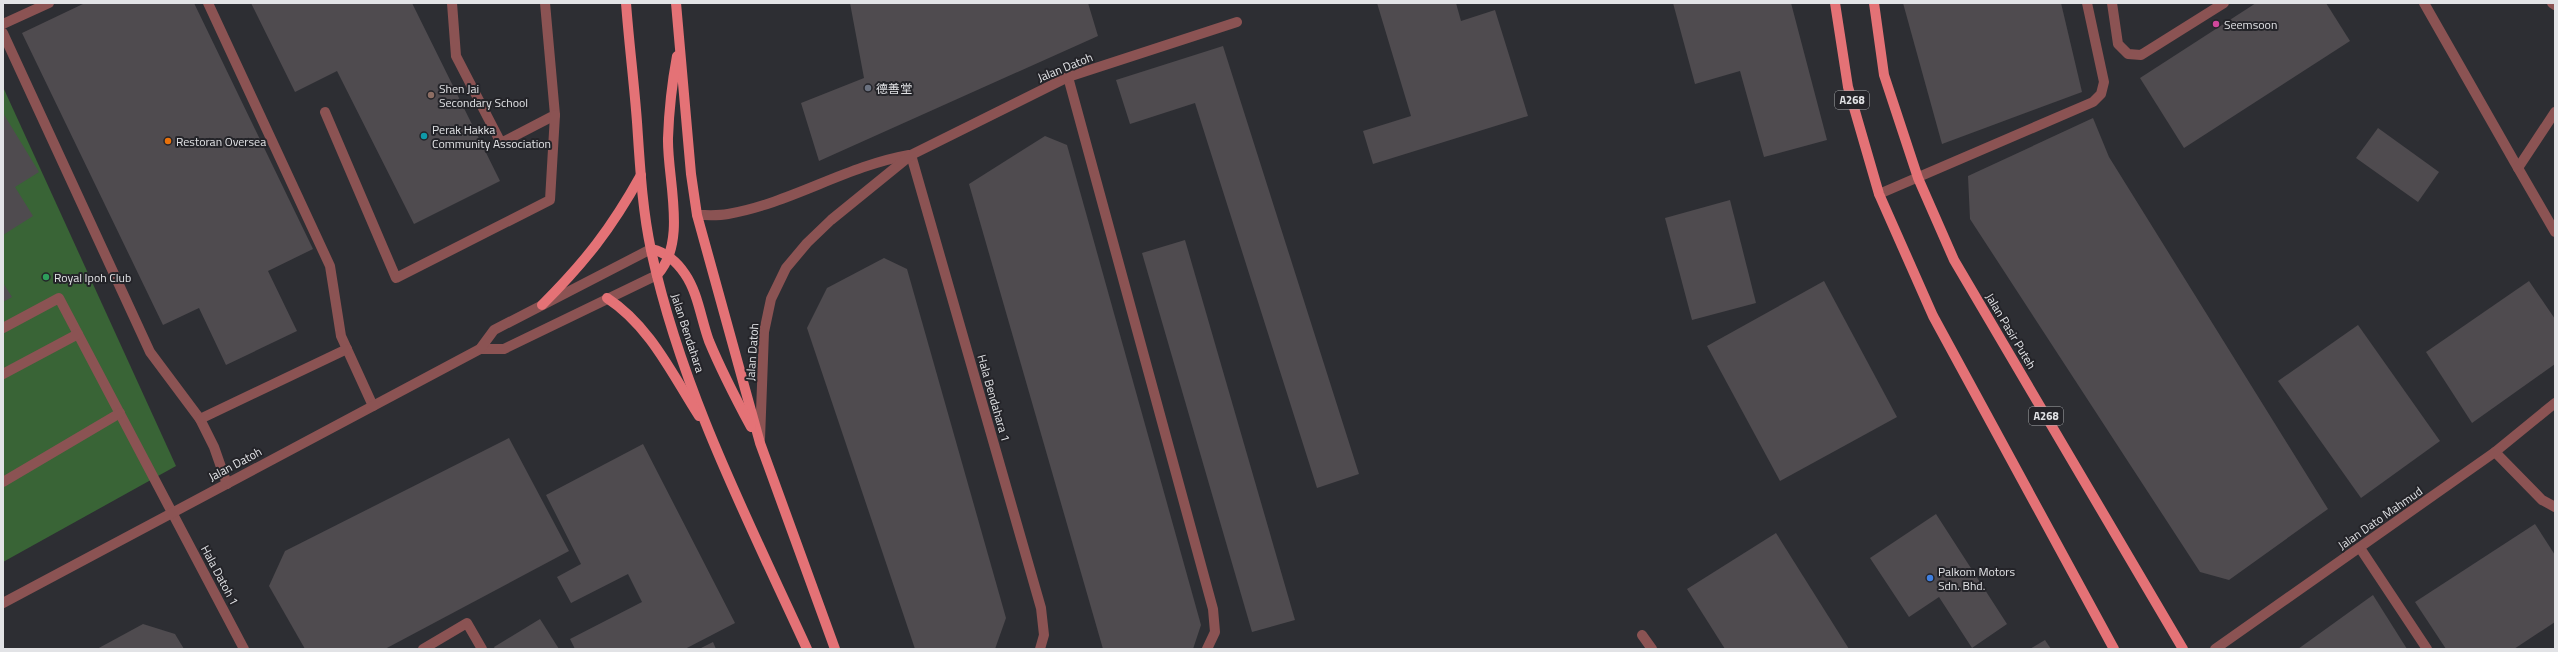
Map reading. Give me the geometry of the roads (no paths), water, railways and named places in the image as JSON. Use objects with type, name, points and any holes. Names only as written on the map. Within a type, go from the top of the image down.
[{"type":"main road","name":"Jalan Bendahara","points":[[626,3],[641,175],[651,249],[657,275],[695,394],[713,440],[807,649]]},
{"type":"main road","points":[[676,3],[691,174],[697,215],[760,443],[835,649]]},
{"type":"main road","name":"A268","points":[[1835,3],[1848,87],[1879,194],[1932,316],[2114,649]]},
{"type":"main road","name":"Jalan Pasir Puteh","points":[[1874,3],[1884,75],[1918,178],[1954,260],[2183,649]]},
{"type":"main road","points":[[657,275],[664,267],[668,256],[674,221],[668,140],[671,92],[680,44]]},
{"type":"main road","points":[[542,305],[592,253],[612,226],[641,175]]},
{"type":"main road","points":[[651,249],[668,256],[685,274],[709,341],[728,382],[760,443]]},
{"type":"main road","points":[[607,298],[626,310],[642,326],[713,440]]},
{"type":"street","points":[[3,24],[49,3]]},
{"type":"street","points":[[208,3],[330,266],[341,336],[373,406]]},
{"type":"street","points":[[452,3],[456,56],[501,143],[555,115]]},
{"type":"street","points":[[325,112],[396,278],[550,200],[555,115],[545,3]]},
{"type":"street","points":[[1879,194],[2093,102],[2100,94],[2104,82],[2087,3]]},
{"type":"street","points":[[2112,3],[2118,44],[2128,54],[2140,55],[2224,3]]},
{"type":"street","points":[[2424,3],[2555,232]]},
{"type":"street","name":"Jalan Datoh","points":[[760,443],[764,332],[771,299],[786,268],[807,243],[831,220],[911,155],[1068,77],[1237,22]]},
{"type":"street","points":[[3,33],[150,352],[200,420],[214,447],[227,484]]},
{"type":"street","points":[[1068,77],[1213,609],[1215,632],[1207,649]]},
{"type":"street","points":[[2518,168],[2555,112]]},
{"type":"street","name":"Jalan Datoh","points":[[697,215],[727,215],[757,207],[881,160],[911,155]]},
{"type":"street","name":"Hala Bendahara 1","points":[[911,155],[1041,608],[1044,635],[1040,649]]},
{"type":"street","name":"Jalan Datoh","points":[[3,603],[480,349],[494,330],[651,249]]},
{"type":"street","name":"Jalan Datoh","points":[[480,349],[504,349],[657,275]]},
{"type":"street","name":"Hala Datoh 1","points":[[3,328],[59,298],[244,649]]},
{"type":"street","points":[[3,374],[78,334]]},
{"type":"street","points":[[200,420],[348,349]]},
{"type":"street","name":"Jalan Dato Mahmud","points":[[2215,649],[2496,452],[2555,403]]},
{"type":"street","points":[[3,482],[120,413]]},
{"type":"street","points":[[2496,452],[2542,500],[2555,508]]},
{"type":"street","points":[[2360,548],[2427,649]]},
{"type":"street","points":[[423,649],[467,623],[482,649]]},
{"type":"street","points":[[1642,635],[1652,649]]},
{"type":"place","name":"Seemsoon","points":[[2216,24]]},
{"type":"place","name":"德善堂","points":[[868,88]]},
{"type":"place","name":"Shen Jai Secondary School","points":[[431,95]]},
{"type":"place","name":"Perak Hakka Community Association","points":[[424,136]]},
{"type":"place","name":"Restoran Oversea","points":[[168,141]]},
{"type":"place","name":"Royal Ipoh Club","points":[[46,277]]},
{"type":"place","name":"Palkom Motors Sdn. Bhd.","points":[[1930,578]]}]
